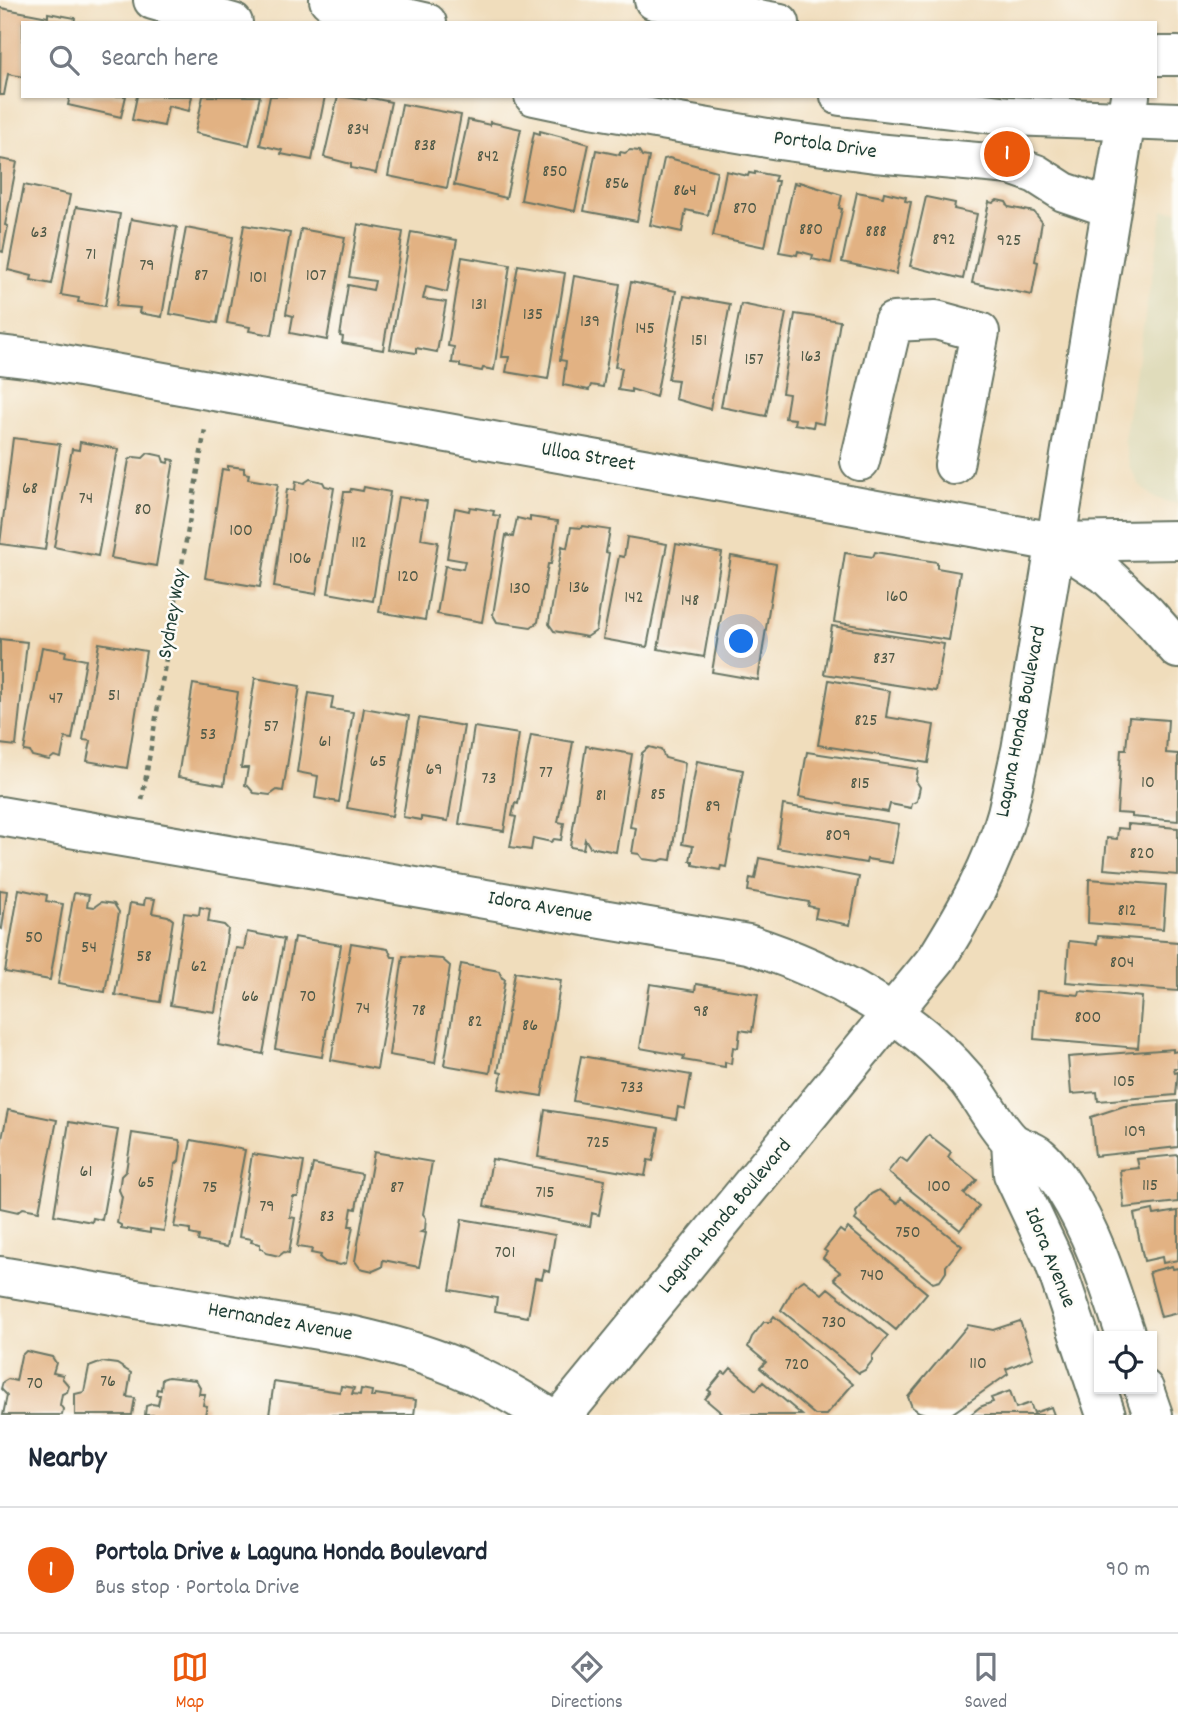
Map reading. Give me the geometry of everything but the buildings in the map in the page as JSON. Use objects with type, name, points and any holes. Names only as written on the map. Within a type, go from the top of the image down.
[{"type":"street","points":[[153,0],[226,21]]},
{"type":"street","points":[[329,0],[418,21]]},
{"type":"street","points":[[654,0],[769,21]]},
{"type":"street","points":[[1157,56],[1178,57]]},
{"type":"street","name":"Portola Drive","points":[[544,98],[779,140],[875,153],[1011,165],[1036,174],[1064,192],[1111,208]]},
{"type":"street","points":[[856,98],[1010,116],[1127,109],[1178,122]]},
{"type":"street","name":"Laguna Honda Boulevard","points":[[563,1415],[937,958],[965,911],[989,862],[1006,815],[1021,750],[1127,109]]},
{"type":"street","points":[[860,461],[893,322],[936,320],[980,332],[954,465]]},
{"type":"street","points":[[0,346],[41,360]]},
{"type":"street","name":"Ulloa Street","points":[[0,355],[41,360],[1055,542],[1178,540]]},
{"type":"street","points":[[1055,542],[1105,574],[1147,614],[1178,649]]},
{"type":"street","name":"Idora Avenue","points":[[0,816],[748,944],[788,957],[839,981],[893,1014],[967,1080],[1011,1141],[1039,1155],[1078,1210],[1097,1249],[1124,1331]]},
{"type":"street","name":"Idora Avenue","points":[[1011,1141],[1013,1174],[1054,1261],[1106,1415]]},
{"type":"street","name":"Hernandez Avenue","points":[[0,1276],[340,1333],[409,1348],[462,1368],[497,1385],[546,1415]]},
{"type":"street","points":[[1146,1394],[1153,1415]]},
{"type":"path","name":"Sydney Way","points":[[136,838],[212,391]]},
{"type":"shaded area","points":[[1163,210],[1178,211],[1178,503],[1153,497],[1140,486],[1130,468],[1124,439]]},
{"type":"place","name":"Portola Drive & Laguna Honda Boulevard","points":[[1007,154]]}]
